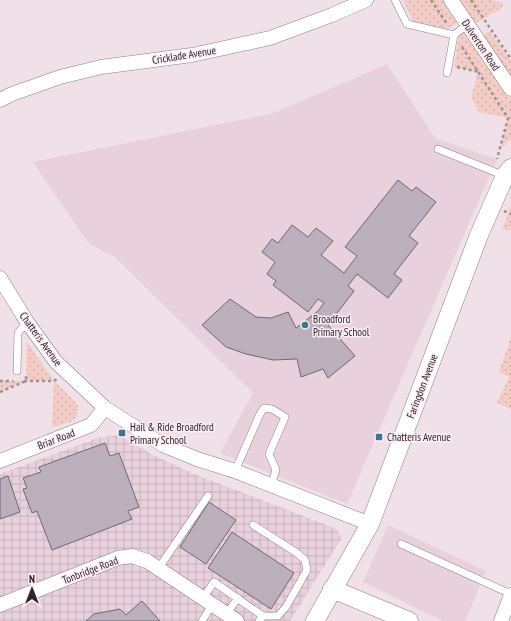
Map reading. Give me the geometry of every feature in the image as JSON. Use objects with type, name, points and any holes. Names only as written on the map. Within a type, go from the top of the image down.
[{"type":"street","name":"Cricklade Avenue","points":[[0,100],[12,94],[60,77],[101,67],[192,55],[270,38],[332,15],[366,0]]},
{"type":"street","name":"Dulverton Road","points":[[450,0],[511,89]]},
{"type":"street","name":"Faringdon Avenue","points":[[315,621],[370,524],[505,168]]},
{"type":"street","name":"Chatteris Avenue","points":[[0,278],[26,322],[56,362],[105,408],[163,445],[235,471],[370,524]]},
{"type":"street","name":"Briar Road","points":[[0,461],[91,425],[105,408]]},
{"type":"street","name":"Tonbridge Road","points":[[0,605],[118,558],[132,556],[158,568],[232,617]]},
{"type":"street","points":[[332,589],[409,621]]},
{"type":"street","points":[[502,621],[511,594]]},
{"type":"lane","points":[[395,0],[407,24],[454,35]]},
{"type":"lane","points":[[448,69],[454,35],[467,26]]},
{"type":"lane","points":[[438,149],[505,168]]},
{"type":"lane","points":[[17,371],[18,333],[26,322]]},
{"type":"lane","points":[[235,471],[260,414],[264,408],[272,409],[285,417],[269,454],[276,470],[270,485]]},
{"type":"lane","points":[[158,568],[208,496]]},
{"type":"lane","points":[[202,621],[214,582],[238,598],[261,618],[278,616],[286,607],[307,570],[305,560],[297,553],[253,525]]},
{"type":"lane","points":[[401,544],[511,594]]},
{"type":"lane","points":[[232,617],[238,598]]},
{"type":"path","points":[[431,0],[508,118],[505,168]]},
{"type":"path","points":[[471,0],[511,59]]},
{"type":"path","points":[[448,69],[479,72]]},
{"type":"path","points":[[26,381],[54,381],[66,372]]},
{"type":"shaded area","points":[[403,0],[446,0],[460,21],[445,31],[414,24]]},
{"type":"shaded area","points":[[459,0],[491,0],[503,3],[502,8],[473,25]]},
{"type":"shaded area","points":[[466,31],[511,100],[511,139],[500,150],[508,118],[479,112],[471,98],[478,72],[454,67],[459,36]]},
{"type":"shaded area","points":[[489,31],[511,60],[511,80],[482,37]]},
{"type":"shaded area","name":"Broadford Primary School","points":[[387,64],[436,139],[497,159],[347,504],[220,453],[253,393],[115,257],[88,243],[33,162],[274,113]]},
{"type":"shaded area","points":[[511,206],[511,226],[509,231],[502,229]]},
{"type":"shaded area","points":[[511,338],[511,409],[497,403],[509,377],[499,372]]},
{"type":"shaded area","points":[[27,342],[54,381],[26,381]]},
{"type":"shaded area","points":[[0,381],[26,381],[0,392]]},
{"type":"shaded area","points":[[54,381],[78,405],[77,416],[71,422],[52,427]]},
{"type":"shaded area","points":[[119,435],[151,454],[194,474],[337,529],[341,539],[290,621],[0,621],[0,474],[98,438]]},
{"type":"shaded area","points":[[388,525],[486,571],[465,621],[443,621],[363,582]]},
{"type":"building","points":[[398,180],[412,191],[416,187],[436,202],[409,236],[418,243],[394,274],[402,280],[388,298],[357,274],[348,286],[354,291],[328,325],[355,356],[328,378],[323,369],[301,377],[297,359],[273,360],[246,354],[226,347],[202,325],[230,299],[256,317],[271,318],[288,312],[296,328],[318,311],[324,303],[318,299],[308,312],[273,285],[276,281],[267,274],[275,262],[262,252],[272,239],[278,243],[292,225],[308,237],[316,228],[333,241],[321,255],[344,273],[357,256],[345,247]]},
{"type":"building","points":[[105,443],[110,456],[119,453],[139,507],[128,511],[132,519],[52,550],[37,511],[32,513],[23,489],[27,488],[23,478],[41,472],[39,467]]},
{"type":"building","points":[[8,476],[20,512],[0,519],[0,479]]},
{"type":"building","points":[[209,502],[236,520],[206,564],[180,547]]},
{"type":"building","points":[[232,532],[294,573],[271,609],[208,568]]},
{"type":"building","points":[[142,601],[160,621],[86,621],[94,614],[120,609],[126,615]]},
{"type":"place","name":"Broadford Primary School","points":[[305,325]]},
{"type":"place","name":"Hail & Ride Broadford Primary School","points":[[122,433]]},
{"type":"place","name":"Chatteris Avenue","points":[[379,437]]}]
